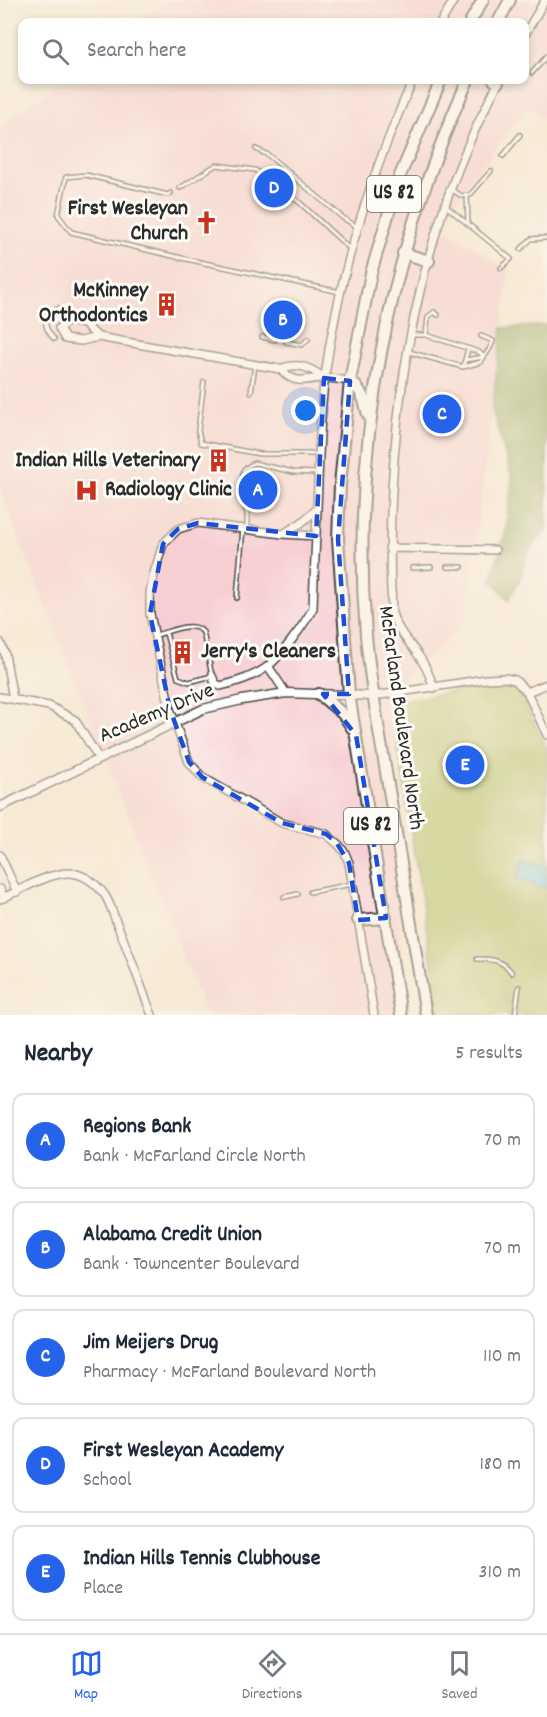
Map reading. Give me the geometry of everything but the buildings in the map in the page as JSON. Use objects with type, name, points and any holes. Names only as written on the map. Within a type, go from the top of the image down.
[{"type":"highway","points":[[472,18],[483,0]]},
{"type":"highway","points":[[500,18],[510,0]]},
{"type":"highway","name":"McFarland Boulevard North","points":[[401,1015],[349,694],[338,538],[341,454],[350,381],[371,273],[389,210],[411,147],[439,84]]},
{"type":"highway","points":[[456,105],[462,84]]},
{"type":"highway","name":"McFarland Boulevard North","points":[[426,1015],[366,634],[362,564],[364,498],[370,421],[385,330],[403,253],[430,169],[466,84]]},
{"type":"highway","points":[[403,253],[429,261]]},
{"type":"highway","points":[[350,381],[360,391],[370,421]]},
{"type":"highway","points":[[319,694],[343,714],[356,735]]},
{"type":"highway","points":[[358,920],[386,918]]},
{"type":"street","points":[[443,18],[454,0]]},
{"type":"street","points":[[529,29],[545,0]]},
{"type":"street","points":[[212,676],[215,683],[220,686],[234,683],[268,666],[303,626],[313,608],[318,454],[324,378],[340,292],[382,151],[411,84]]},
{"type":"street","points":[[434,688],[417,654],[404,638],[393,613],[389,548],[400,392],[429,261],[470,139],[495,84]]},
{"type":"street","points":[[98,337],[84,324],[69,321],[59,328],[66,339],[81,341],[98,337],[280,369],[290,365],[311,368],[324,378]]},
{"type":"street","points":[[280,369],[289,378],[309,381],[324,378],[350,381]]},
{"type":"street","points":[[282,534],[301,523],[317,509]]},
{"type":"street","points":[[316,536],[198,523],[178,529],[163,544],[150,593],[150,614],[170,709],[189,762],[202,777],[282,823],[326,834],[345,853],[353,884],[374,1015]]},
{"type":"street","points":[[389,548],[495,550]]},
{"type":"street","points":[[0,642],[5,654],[13,699]]},
{"type":"street","points":[[268,666],[286,693]]},
{"type":"street","points":[[374,696],[505,678],[515,680],[527,692],[547,735]]},
{"type":"street","points":[[527,692],[547,684]]},
{"type":"street","name":"Academy Drive","points":[[0,807],[203,709],[286,693],[374,696]]},
{"type":"street","points":[[0,697],[49,706],[75,720],[99,759]]},
{"type":"street","points":[[0,855],[17,892]]},
{"type":"street","points":[[0,889],[2,898],[61,873],[72,873],[92,881],[106,897],[153,1015]]},
{"type":"lane","points":[[532,74],[547,56]]},
{"type":"lane","points":[[503,156],[520,135]]},
{"type":"lane","points":[[256,149],[268,155],[343,218],[358,227]]},
{"type":"lane","points":[[180,188],[216,165],[255,170],[299,202],[351,251]]},
{"type":"lane","points":[[452,189],[459,195],[472,194],[491,171]]},
{"type":"lane","points":[[171,193],[168,195],[86,174],[66,177],[58,215],[70,232],[340,292]]},
{"type":"lane","points":[[467,196],[468,223]]},
{"type":"lane","points":[[446,206],[510,259],[501,268]]},
{"type":"lane","points":[[521,249],[531,239],[545,238]]},
{"type":"lane","points":[[54,339],[46,331],[46,317],[60,308]]},
{"type":"lane","points":[[426,335],[428,317],[434,312],[438,315]]},
{"type":"lane","points":[[411,334],[426,335],[479,352],[484,357]]},
{"type":"lane","points":[[408,352],[463,367],[481,363],[489,353],[493,341],[482,336]]},
{"type":"lane","points":[[262,337],[275,340]]},
{"type":"lane","points":[[286,342],[302,345],[308,339]]},
{"type":"lane","points":[[463,367],[468,349]]},
{"type":"lane","points":[[465,360],[484,357]]},
{"type":"lane","points":[[251,392],[255,365]]},
{"type":"lane","points":[[204,382],[198,430],[201,443],[260,454],[318,454]]},
{"type":"lane","points":[[237,598],[247,512],[239,494],[244,469],[254,463],[293,472],[318,473]]},
{"type":"lane","points":[[412,568],[431,567]]},
{"type":"lane","points":[[447,567],[462,567]]},
{"type":"lane","points":[[154,636],[191,626],[201,629],[212,676],[189,682],[178,678],[166,633]]},
{"type":"lane","points":[[310,892],[353,884]]},
{"type":"lane","points":[[284,897],[298,894]]},
{"type":"lane","points":[[477,959],[494,960],[507,965],[512,973]]},
{"type":"lane","points":[[515,1015],[519,987]]},
{"type":"highlighted area","points":[[324,378],[350,381],[338,539],[349,694],[323,694],[356,735],[386,918],[358,920],[349,863],[336,842],[326,834],[282,823],[202,777],[189,762],[170,709],[150,614],[163,544],[178,529],[198,523],[316,536]]},
{"type":"shaded area","points":[[166,0],[547,0],[547,123],[528,105],[439,224],[509,270],[466,620],[390,694],[404,1015],[206,1015],[0,490],[0,127],[57,84],[529,84],[529,18],[142,18]]},
{"type":"green space","points":[[547,325],[547,530],[530,548],[519,581],[509,600],[491,579],[506,532],[512,478],[492,409],[502,328]]},
{"type":"green space","points":[[504,683],[520,693],[547,749],[547,1015],[440,1015],[391,702]]},
{"type":"water","points":[[524,859],[547,867],[547,888],[533,886],[524,880],[517,879]]},
{"type":"place","name":"First Wesleyan Academy","points":[[274,188]]},
{"type":"place","name":"First Wesleyan Church","points":[[206,222]]},
{"type":"place","name":"McKinney Orthodontics","points":[[166,304]]},
{"type":"place","name":"Alabama Credit Union","points":[[283,320]]},
{"type":"place","name":"Jim Meijers Drug","points":[[442,414]]},
{"type":"place","name":"Indian Hills Veterinary","points":[[218,461]]},
{"type":"place","name":"Radiology Clinic","points":[[87,490]]},
{"type":"place","name":"Regions Bank","points":[[258,490]]},
{"type":"place","name":"Jerry's Cleaners","points":[[183,652]]},
{"type":"place","name":"Indian Hills Tennis Clubhouse","points":[[465,765]]}]
